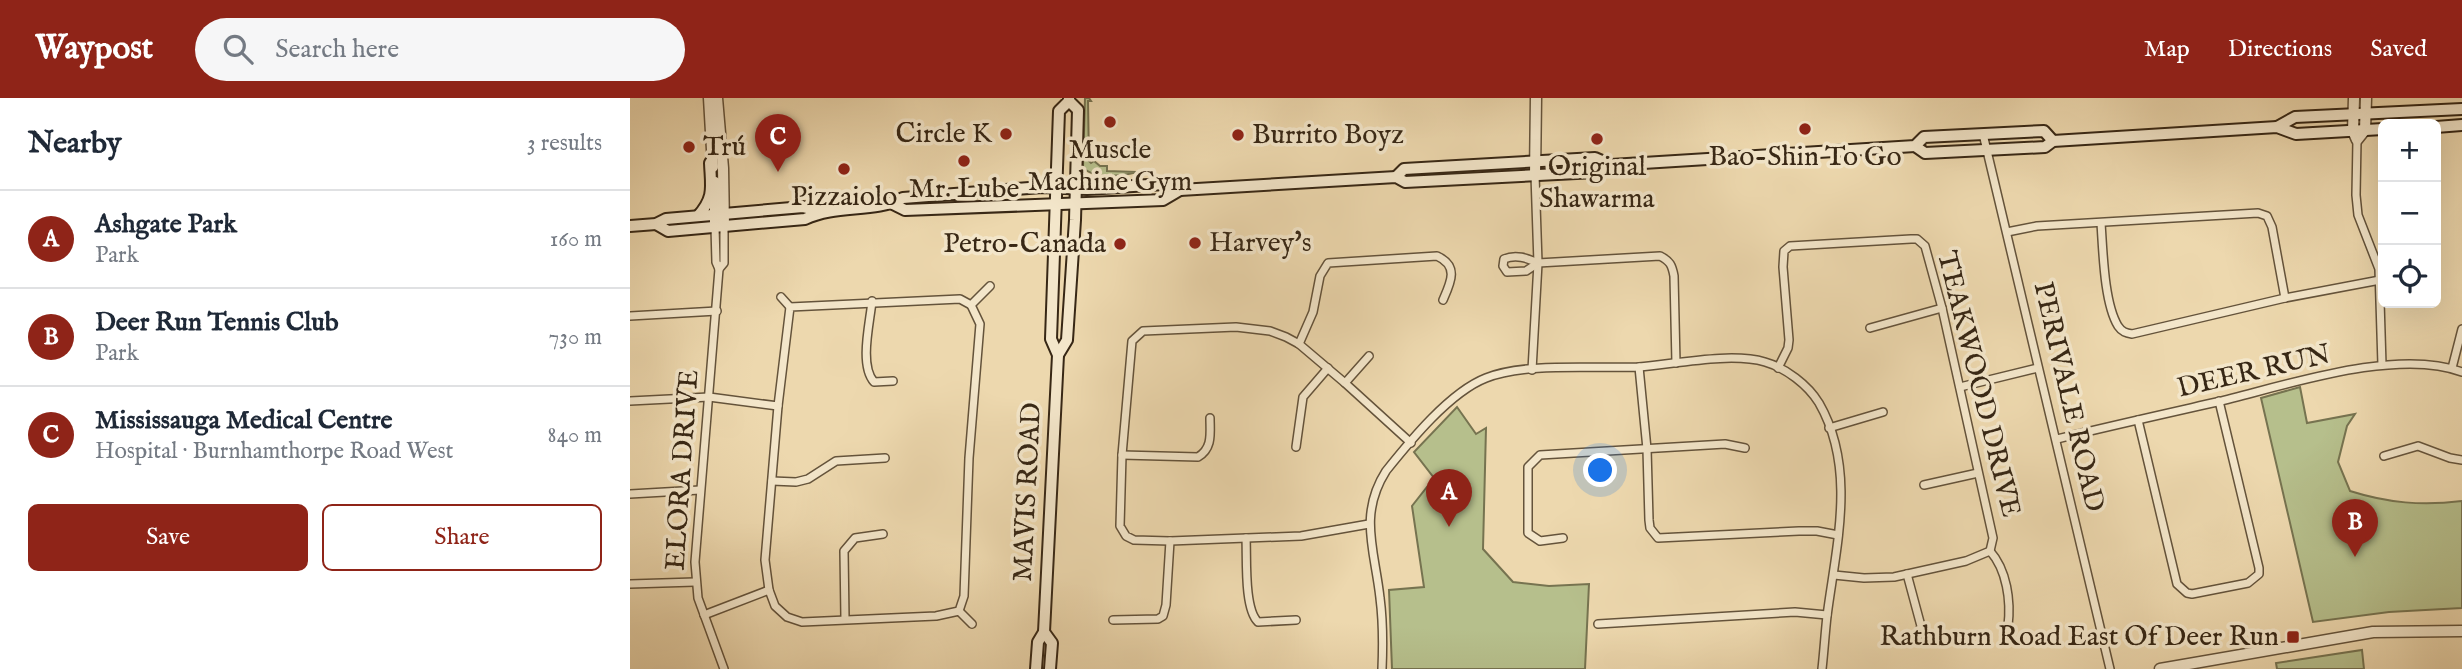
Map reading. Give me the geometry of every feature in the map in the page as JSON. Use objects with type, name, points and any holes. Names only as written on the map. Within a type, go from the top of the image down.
[{"type":"main road","name":"MAVIS ROAD","points":[[1036,669],[1038,642],[1044,632],[1058,355],[1051,339],[1059,111],[1069,100],[1078,110],[1075,205],[1067,340],[1058,355]]},
{"type":"main road","points":[[2277,127],[2295,117],[2462,110]]},
{"type":"main road","points":[[2441,127],[2462,125]]},
{"type":"main road","points":[[630,226],[698,216],[719,220],[805,219],[821,211],[893,204],[904,198],[1056,188],[1164,184],[1180,190],[1396,177],[1405,183],[1596,172],[1611,165],[1915,146],[1925,153],[2045,147],[2053,141],[2277,127],[2296,134],[2355,136],[2365,130],[2378,130]]},
{"type":"main road","points":[[1915,146],[1924,137],[2045,131],[2053,141]]},
{"type":"main road","points":[[1396,177],[1404,169],[1535,161],[1595,158],[1611,165]]},
{"type":"main road","points":[[698,216],[708,205],[712,194],[712,160]]},
{"type":"main road","points":[[893,204],[905,210],[1075,205],[1163,200],[1180,190]]},
{"type":"main road","points":[[656,224],[668,231],[719,220]]},
{"type":"main road","name":"MAVIS ROAD","points":[[1044,632],[1052,643],[1050,669]]},
{"type":"street","points":[[709,98],[719,220]]},
{"type":"street","points":[[717,98],[723,168],[719,220]]},
{"type":"street","points":[[1532,370],[1538,263],[1536,98]]},
{"type":"street","points":[[2354,98],[2358,215],[2378,266]]},
{"type":"street","points":[[2365,130],[2366,98]]},
{"type":"street","name":"PERIVALE ROAD","points":[[1983,134],[2110,669]]},
{"type":"street","points":[[2007,232],[2037,226],[2258,213],[2267,216],[2272,227],[2285,298]]},
{"type":"street","name":"ELORA DRIVE","points":[[719,220],[724,263],[719,269],[700,489],[695,582],[724,669]]},
{"type":"street","points":[[2101,223],[2104,271],[2112,313],[2118,327],[2125,333],[2132,334],[2285,298],[2378,280]]},
{"type":"street","name":"TEAKWOOD DRIVE","points":[[1778,368],[1789,340],[1783,261],[1784,251],[1790,246],[1917,239],[1927,250],[1993,533],[1990,551],[1966,561],[1885,578],[1834,575]]},
{"type":"street","points":[[1299,344],[1313,312],[1320,276],[1328,263],[1437,256],[1450,264],[1453,271],[1443,300]]},
{"type":"street","points":[[1538,263],[1660,256],[1668,260],[1674,276],[1676,363]]},
{"type":"street","points":[[971,305],[990,286]]},
{"type":"street","points":[[781,297],[790,307],[778,406],[765,560],[769,590],[775,606],[787,617],[802,622],[936,616],[959,611]]},
{"type":"street","points":[[790,307],[872,301],[960,299],[971,305],[980,324],[969,458],[964,596],[959,611]]},
{"type":"street","points":[[872,301],[866,359],[868,375],[874,382],[894,382]]},
{"type":"street","points":[[1870,328],[1942,308]]},
{"type":"street","points":[[2380,308],[2382,365]]},
{"type":"street","points":[[630,316],[717,311]]},
{"type":"street","points":[[1369,524],[1301,536],[1170,541],[1134,540],[1126,536],[1120,526],[1122,455],[1132,341],[1143,331],[1236,327],[1270,331],[1299,344],[1411,443]]},
{"type":"street","points":[[2452,368],[2462,329]]},
{"type":"street","points":[[1345,383],[1369,356]]},
{"type":"street","points":[[1382,669],[1380,600],[1369,524],[1378,484],[1386,471],[1452,400],[1472,384],[1499,374],[1743,359],[1767,362],[1794,377],[1817,400],[1835,445],[1840,475],[1840,515],[1822,669]]},
{"type":"street","name":"DEER RUN","points":[[2057,439],[2310,379],[2382,365],[2405,363],[2452,368],[2462,372]]},
{"type":"street","points":[[1639,367],[1647,450],[1648,520],[1650,528],[1658,538],[1799,531],[1838,535]]},
{"type":"street","points":[[1296,447],[1303,397],[1328,368]]},
{"type":"street","points":[[1960,387],[2038,369]]},
{"type":"street","points":[[630,401],[709,397],[778,406]]},
{"type":"street","points":[[2138,420],[2177,584],[2192,594],[2248,583],[2259,574],[2259,568],[2219,401]]},
{"type":"street","points":[[1829,428],[1882,412]]},
{"type":"street","points":[[1122,455],[1198,457],[1206,452],[1209,445],[1209,418]]},
{"type":"street","points":[[1563,538],[1540,541],[1528,533],[1528,467],[1540,455],[1725,444],[1745,448]]},
{"type":"street","points":[[2384,456],[2418,446],[2462,460]]},
{"type":"street","points":[[772,481],[796,482],[808,479],[836,461],[885,458]]},
{"type":"street","points":[[1924,485],[1978,473]]},
{"type":"street","points":[[630,494],[700,489]]},
{"type":"street","points":[[845,619],[844,551],[855,538],[883,534]]},
{"type":"street","points":[[1246,538],[1250,608],[1255,620],[1296,620]]},
{"type":"street","points":[[1113,620],[1158,619],[1163,616],[1170,541]]},
{"type":"street","points":[[1990,551],[2001,566],[2010,608],[2008,626]]},
{"type":"street","points":[[1907,574],[1921,626],[1916,642]]},
{"type":"street","points":[[630,584],[695,582]]},
{"type":"street","points":[[704,615],[769,590]]},
{"type":"street","points":[[959,611],[972,624]]},
{"type":"street","points":[[1598,625],[1795,612],[1827,615]]},
{"type":"street","points":[[2160,669],[2372,632],[2462,631]]},
{"type":"green space","points":[[1085,98],[1091,101],[1088,101],[1089,161],[1107,166],[1107,171],[1137,172],[1116,176],[1101,175],[1083,167]]},
{"type":"green space","points":[[2300,387],[2307,423],[2355,414],[2347,426],[2338,462],[2350,491],[2405,502],[2462,501],[2462,608],[2389,612],[2313,622],[2261,398]]},
{"type":"green space","points":[[1457,407],[1476,434],[1486,428],[1483,549],[1513,582],[1549,586],[1589,584],[1585,669],[1392,669],[1389,590],[1424,587],[1412,506],[1434,478],[1414,452]]},
{"type":"green space","points":[[2362,650],[2364,669],[2277,669],[2276,663]]},
{"type":"place","name":"Muscle Machine Gym","points":[[1110,122]]},
{"type":"place","name":"Bao-Shin To Go","points":[[1805,129]]},
{"type":"place","name":"Circle K","points":[[1006,134]]},
{"type":"place","name":"Burrito Boyz","points":[[1238,135]]},
{"type":"place","name":"Original Shawarma","points":[[1597,139]]},
{"type":"place","name":"Trú","points":[[689,147]]},
{"type":"place","name":"Mr. Lube","points":[[964,161]]},
{"type":"place","name":"Pizzaiolo","points":[[844,169]]},
{"type":"place","name":"Mississauga Medical Centre","points":[[778,172]]},
{"type":"place","name":"Harvey's","points":[[1195,243]]},
{"type":"place","name":"Petro-Canada","points":[[1120,244]]},
{"type":"place","name":"Ashgate Park","points":[[1449,527]]},
{"type":"place","name":"Deer Run Tennis Club","points":[[2355,557]]},
{"type":"place","name":"Rathburn Road East Of Deer Run","points":[[2293,637]]}]
